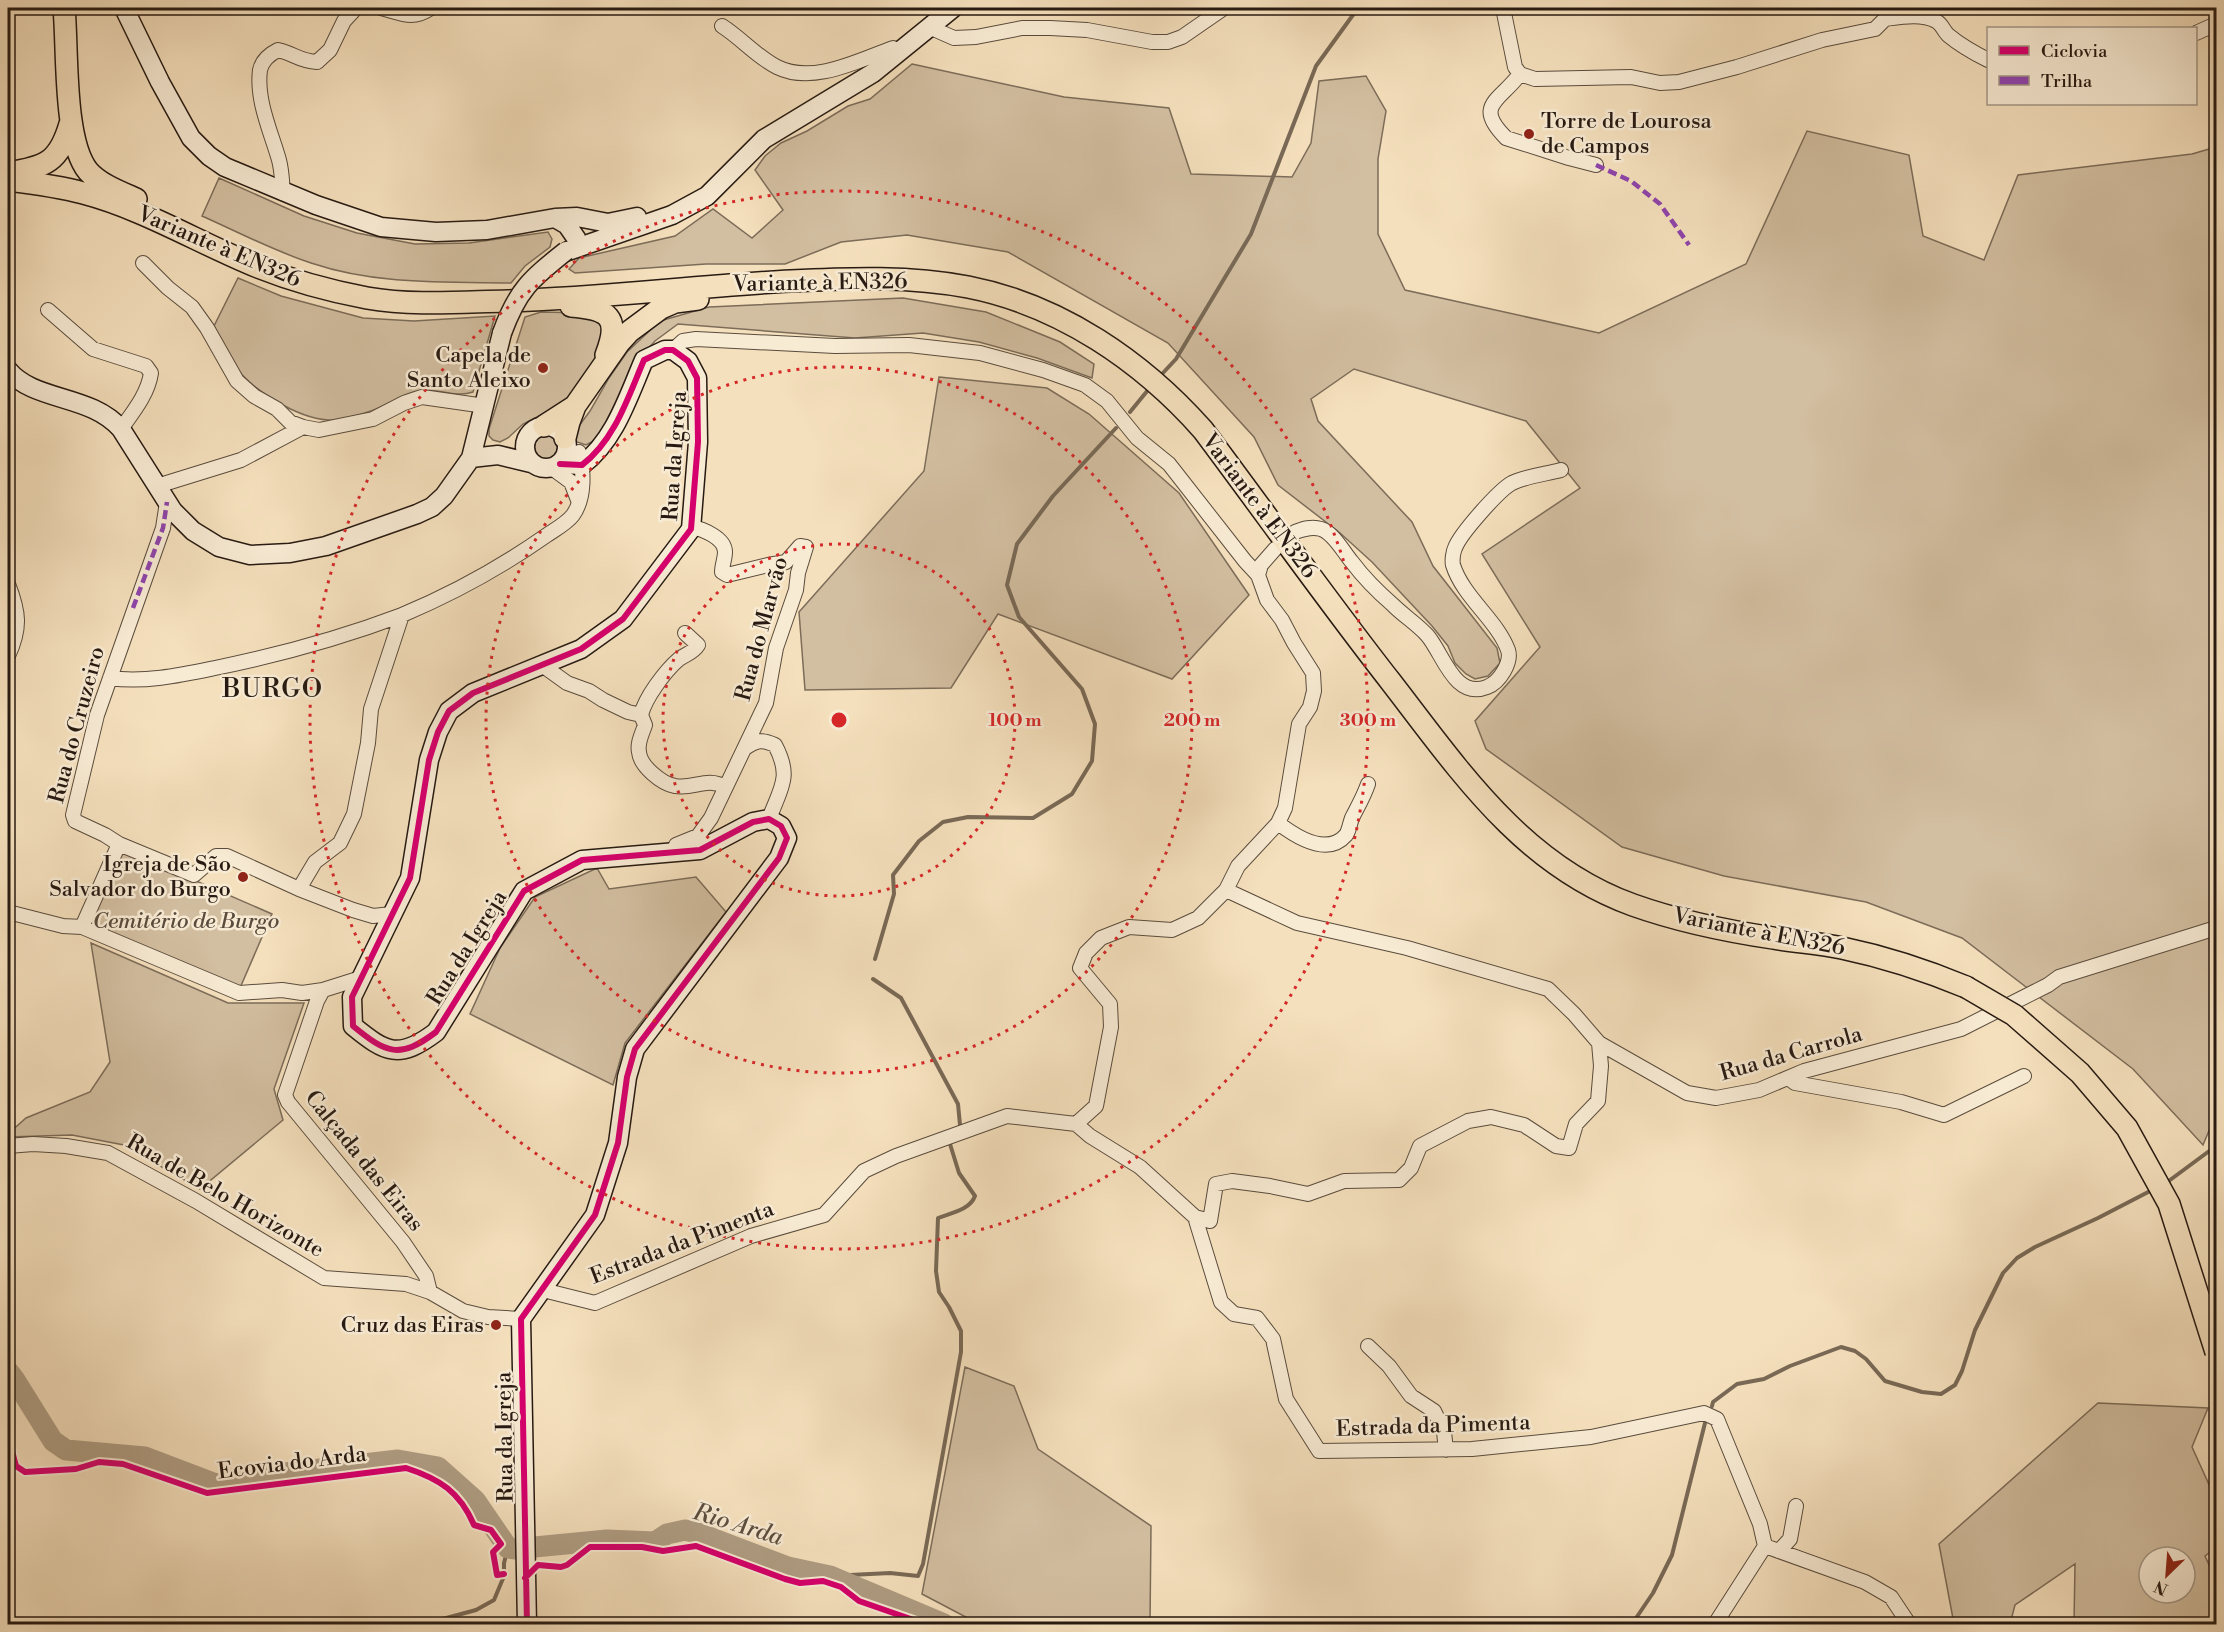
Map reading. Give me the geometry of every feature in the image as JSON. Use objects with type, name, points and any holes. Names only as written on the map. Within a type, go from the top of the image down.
[{"type":"main road","points":[[67,12],[71,120],[80,159],[90,173],[103,182],[204,234],[257,267]]},
{"type":"main road","points":[[8,173],[30,169],[51,160],[59,152],[65,140],[71,120]]},
{"type":"main road","name":"Variante à EN326","points":[[8,180],[82,192],[120,205],[257,267],[309,285],[370,299],[438,304],[532,300],[765,282],[863,277],[920,281],[970,288],[1036,308],[1082,331],[1121,355],[1158,384],[1203,430],[1354,635],[1472,786],[1502,820],[1538,852],[1582,881],[1631,904],[1705,926],[1841,948],[1902,963],[1966,987],[2014,1014],[2080,1073],[2127,1128],[2169,1204],[2217,1352]]},
{"type":"main road","points":[[568,456],[569,422],[575,406],[630,331],[661,308],[675,302],[723,296],[765,282]]},
{"type":"main road","points":[[532,300],[555,305],[590,308],[606,315],[611,320],[613,330],[600,372]]},
{"type":"main road","points":[[544,426],[575,406]]},
{"type":"street","points":[[124,8],[160,82],[191,138],[209,156],[225,167],[283,193],[381,227],[436,232],[487,230],[577,216],[608,223],[639,217],[660,219]]},
{"type":"street","points":[[283,193],[280,163],[267,123],[260,68],[269,55],[278,50],[290,53],[303,61],[317,62],[330,50],[344,21],[354,8]]},
{"type":"street","points":[[381,8],[406,15],[421,14],[431,8]]},
{"type":"street","points":[[8,370],[14,378],[33,387],[97,410],[112,419],[121,429],[173,511],[193,531],[219,547],[250,555],[290,553],[326,546],[417,514],[432,507],[444,496],[471,458],[502,333],[518,296],[532,278],[572,249],[681,211],[706,196],[764,140],[873,73],[953,8]]},
{"type":"street","points":[[929,27],[954,38],[976,37],[1022,28],[1050,28],[1087,30],[1152,42],[1168,42],[1182,37],[1224,8]]},
{"type":"street","points":[[1503,8],[1515,68],[1520,74],[1535,79],[1631,77],[1660,82],[1679,82],[1737,67],[1822,40],[1875,28],[1888,13],[1934,19],[1946,33],[1987,59]]},
{"type":"street","points":[[2197,33],[2217,24]]},
{"type":"street","points":[[722,26],[776,67],[791,72],[809,74],[838,67],[893,48],[900,52]]},
{"type":"street","points":[[1520,74],[1494,102],[1490,110],[1490,118],[1499,130],[1506,138],[1596,165]]},
{"type":"street","points":[[555,218],[567,225],[576,238],[572,249]]},
{"type":"street","points":[[143,263],[168,288],[192,307],[207,328],[237,381],[254,396],[277,409],[290,422],[319,430],[373,419],[422,397],[485,406]]},
{"type":"street","points":[[48,310],[93,349],[146,366],[152,373],[147,390],[121,429]]},
{"type":"street","points":[[673,350],[683,342],[696,339],[835,346],[909,345],[980,353],[1042,370],[1085,386],[1107,400],[1137,438],[1168,464],[1258,575],[1267,600],[1282,620],[1312,673],[1314,691],[1310,707],[1299,724],[1285,808],[1278,823],[1238,866],[1226,890],[1198,918],[1172,930],[1129,927],[1101,938],[1086,953],[1080,968],[1110,1004],[1111,1027],[1096,1106],[1076,1124],[1090,1136],[1140,1167],[1195,1217],[1210,1221],[1216,1184],[1232,1181],[1308,1194],[1344,1181],[1399,1180],[1412,1168],[1420,1146],[1468,1120],[1491,1118],[1524,1125],[1556,1146],[1569,1148],[1576,1125],[1598,1101],[1601,1066],[1599,1043]]},
{"type":"street","name":"Rua da Igreja","points":[[568,456],[602,448],[625,404],[644,360],[665,350],[673,350],[688,361],[697,378],[698,442],[691,527],[623,619],[581,649],[474,693],[449,711],[438,732],[429,760],[410,878],[352,997],[353,1026],[374,1042],[395,1052],[419,1045],[436,1032],[524,891],[582,860],[700,850],[753,822],[770,819]]},
{"type":"street","points":[[110,678],[124,680],[153,678],[196,672],[312,646],[402,615],[459,587],[526,549],[572,515],[579,502],[583,477],[568,456],[556,429],[544,426],[533,430],[526,440],[498,455]]},
{"type":"street","points":[[157,486],[241,460],[303,427]]},
{"type":"street","points":[[526,440],[525,453],[531,463]]},
{"type":"street","points":[[471,458],[498,455],[531,463],[538,467],[568,456]]},
{"type":"street","points":[[568,456],[571,482],[579,502]]},
{"type":"street","points":[[1295,532],[1309,528],[1322,529],[1331,536],[1363,576],[1393,606],[1426,633],[1435,644],[1448,671],[1458,681],[1471,688],[1487,687],[1500,678],[1509,652],[1460,579],[1452,563],[1455,548],[1473,522],[1496,497],[1512,484],[1561,470]]},
{"type":"street","name":"Rua do Cruzeiro","points":[[119,844],[75,821],[74,815],[97,715],[163,528],[167,502]]},
{"type":"street","name":"Rua do Marvão","points":[[673,853],[676,845],[698,836],[711,818],[766,703],[776,648],[796,590],[798,573],[806,547],[800,546],[786,562],[728,575],[722,572],[725,550],[722,542],[712,535],[691,527]]},
{"type":"street","points":[[1258,575],[1261,566],[1275,549]]},
{"type":"street","points":[[8,584],[17,607],[18,624],[8,656]]},
{"type":"street","points":[[298,889],[315,862],[340,843],[354,814],[368,743],[371,709],[402,615]]},
{"type":"street","points":[[686,633],[698,645],[694,652],[680,659],[643,705],[641,715],[645,725],[639,742],[638,754],[658,778],[676,787],[716,781],[725,787]]},
{"type":"street","points":[[542,665],[567,683],[589,691],[628,712],[641,715]]},
{"type":"street","points":[[521,1319],[596,1215],[618,1143],[627,1077],[635,1049],[779,858],[787,838],[781,826],[770,819],[785,772],[781,756],[775,745],[764,740],[754,742],[745,748]]},
{"type":"street","points":[[1278,823],[1294,836],[1333,845],[1347,834],[1368,784]]},
{"type":"street","points":[[82,927],[119,844],[194,874],[216,856],[227,856],[298,889],[353,910],[373,916],[392,914]]},
{"type":"street","name":"Rua da Carrola","points":[[1226,890],[1297,923],[1407,948],[1548,988],[1599,1043],[1687,1093],[1716,1098],[1759,1090],[1804,1071],[1961,1029],[2048,986],[2059,977],[2217,928]]},
{"type":"street","points":[[8,912],[63,926],[82,927],[238,993],[282,990],[302,993],[323,990],[361,978]]},
{"type":"street","name":"Calçada das Eiras","points":[[323,990],[317,1001],[285,1095],[288,1102],[403,1242],[426,1276],[430,1292]]},
{"type":"street","points":[[1788,1078],[1795,1083],[1901,1102],[1944,1115],[2024,1076]]},
{"type":"street","name":"Estrada da Pimenta","points":[[543,1290],[595,1303],[751,1236],[824,1215],[864,1171],[896,1156],[1007,1116],[1076,1124]]},
{"type":"street","name":"Rua de Belo Horizonte","points":[[8,1146],[33,1144],[66,1146],[108,1153],[196,1201],[324,1278],[406,1284],[430,1292],[463,1311],[488,1317],[521,1319]]},
{"type":"street","name":"Estrada da Pimenta","points":[[1195,1217],[1221,1302],[1234,1314],[1257,1318],[1273,1339],[1286,1399],[1318,1451],[1472,1449],[1591,1437],[1704,1413],[1717,1419],[1772,1549]]},
{"type":"street","name":"Rua da Igreja","points":[[521,1319],[527,1624]]},
{"type":"street","points":[[1368,1346],[1389,1366],[1411,1396],[1434,1411],[1444,1432],[1446,1450]]},
{"type":"street","points":[[1715,1624],[1772,1549],[1790,1539],[1796,1506]]},
{"type":"street","points":[[1772,1549],[1874,1587],[1891,1597],[1909,1624]]},
{"type":"green space","points":[[912,64],[1064,97],[1169,108],[1191,174],[1292,177],[1311,143],[1319,81],[1366,76],[1386,111],[1378,159],[1378,234],[1405,290],[1599,333],[1746,264],[1807,131],[1909,155],[1923,236],[1984,260],[2018,175],[2192,154],[2216,147],[2216,1114],[2203,1145],[2133,1069],[1962,938],[1866,902],[1724,876],[1622,847],[1486,749],[1475,721],[1540,647],[1482,554],[1580,488],[1526,421],[1354,369],[1311,399],[1318,421],[1412,522],[1433,566],[1497,648],[1500,663],[1488,676],[1475,679],[1455,663],[1448,646],[1432,626],[1372,562],[1340,533],[1278,485],[1254,437],[1168,343],[1008,252],[907,235],[841,242],[785,264],[706,264],[575,273],[569,269],[579,258],[675,236],[713,209],[752,238],[783,210],[755,170],[765,156],[781,143],[807,131],[848,106],[870,99]]},
{"type":"green space","points":[[219,178],[304,216],[357,233],[415,244],[469,243],[548,232],[552,239],[550,247],[525,266],[511,283],[410,281],[360,275],[297,258],[202,216]]},
{"type":"green space","points":[[238,278],[281,296],[363,318],[414,321],[495,316],[473,392],[454,394],[429,390],[416,391],[368,412],[338,420],[316,418],[289,408],[262,392],[240,373],[214,326]]},
{"type":"green space","points":[[903,298],[986,312],[1060,342],[1094,364],[1092,378],[1037,358],[979,342],[923,333],[855,338],[678,324],[655,341],[638,360],[597,439],[586,445],[577,442],[573,434],[627,352],[660,321],[709,307]]},
{"type":"green space","points":[[541,312],[584,313],[603,320],[602,346],[591,369],[561,405],[523,424],[508,438],[500,442],[493,440],[489,436],[489,429],[525,317]]},
{"type":"green space","points":[[939,377],[1047,388],[1089,414],[1179,493],[1249,595],[1172,679],[998,614],[951,688],[805,690],[799,612],[924,471]]},
{"type":"green space","points":[[546,434],[556,438],[560,448],[556,458],[546,462],[536,458],[532,448],[536,438]]},
{"type":"green space","name":"Cemitério de Burgo","points":[[123,849],[272,914],[240,988],[91,923]]},
{"type":"green space","points":[[597,868],[609,889],[696,877],[726,912],[625,1043],[613,1085],[470,1014],[500,948],[535,897]]},
{"type":"green space","points":[[91,943],[228,1003],[304,1003],[274,1089],[283,1120],[200,1189],[124,1145],[72,1135],[8,1137],[8,1134],[26,1118],[90,1092],[110,1062]]},
{"type":"green space","points":[[965,1367],[1014,1386],[1038,1449],[1151,1526],[1150,1624],[979,1624],[922,1594]]},
{"type":"green space","points":[[2098,1403],[2208,1408],[2192,1447],[2216,1500],[2216,1548],[2205,1556],[2216,1580],[2216,1624],[2074,1624],[2075,1564],[2015,1605],[2010,1624],[1954,1624],[1939,1544]]},
{"type":"waterway","points":[[1162,374],[1176,359],[1251,234],[1316,66],[1358,8]]},
{"type":"waterway","points":[[1130,412],[1148,390]]},
{"type":"waterway","points":[[875,959],[894,894],[893,875],[919,841],[943,822],[968,817],[1033,818],[1072,794],[1092,761],[1095,724],[1082,689],[1019,617],[1007,585],[1017,544],[1053,496],[1116,428]]},
{"type":"waterway","points":[[873,979],[901,998],[958,1104],[960,1125]]},
{"type":"waterway","points":[[830,1576],[890,1573],[918,1576],[923,1564],[961,1352],[961,1331],[939,1292],[936,1271],[938,1218],[965,1208],[975,1196],[959,1173],[950,1144]]},
{"type":"waterway","points":[[2166,1183],[2216,1146]]},
{"type":"waterway","points":[[1712,1406],[1713,1402],[1737,1384],[1764,1379],[1790,1366],[1841,1347],[1855,1351],[1866,1359],[1885,1381],[1922,1392],[1941,1394],[1955,1385],[1975,1330],[2003,1273],[2017,1258],[2154,1189]]},
{"type":"waterway","name":"Rio Arda","points":[[8,1371],[53,1441],[66,1450],[145,1457],[216,1484],[285,1473],[398,1460],[438,1467],[475,1500],[508,1548],[607,1540],[655,1542],[667,1534],[685,1530],[788,1567],[830,1576],[944,1624]]},
{"type":"waterway","points":[[1632,1624],[1653,1593],[1672,1555],[1705,1423]]},
{"type":"waterway","points":[[424,1624],[476,1610],[494,1600],[504,1576],[504,1563],[508,1548]]},
{"type":"waterway","points":[[1511,1624],[1513,1620],[1540,1624]]},
{"type":"marked path","points":[[1596,165],[1631,181],[1660,204],[1689,245]]},
{"type":"marked path","points":[[133,608],[163,528],[167,502]]},
{"type":"cycle path","points":[[527,1624],[521,1319],[595,1215],[618,1143],[627,1077],[635,1049],[779,858],[787,838],[781,826],[769,819],[753,822],[700,850],[582,860],[524,891],[436,1032],[412,1047],[393,1050],[375,1042],[353,1026],[352,997],[410,878],[429,760],[438,732],[449,711],[473,693],[581,649],[623,619],[691,529],[698,442],[697,378],[688,361],[673,350],[665,350],[644,360],[626,403],[612,431],[603,443],[582,465],[560,464]]},
{"type":"cycle path","name":"Ecovia do Arda","points":[[8,1436],[16,1466],[25,1472],[76,1469],[99,1462],[123,1464],[207,1493],[406,1468],[448,1488],[462,1504],[474,1525],[491,1530],[501,1544],[493,1552],[497,1575],[504,1574]]},
{"type":"cycle path","points":[[525,1578],[538,1565],[561,1567],[567,1565],[590,1547],[642,1547],[663,1551],[696,1546],[785,1579],[800,1583],[823,1581],[841,1587],[859,1601],[925,1624]]},
{"type":"place","name":"Torre de Lourosa de Campos","points":[[1529,134]]},
{"type":"place","name":"Capela de Santo Aleixo","points":[[543,368]]},
{"type":"place","name":"Igreja de São Salvador do Burgo","points":[[243,877]]},
{"type":"place","name":"Cruz das Eiras","points":[[496,1325]]},
{"type":"district","name":"BURGO","points":[[273,689]]}]
